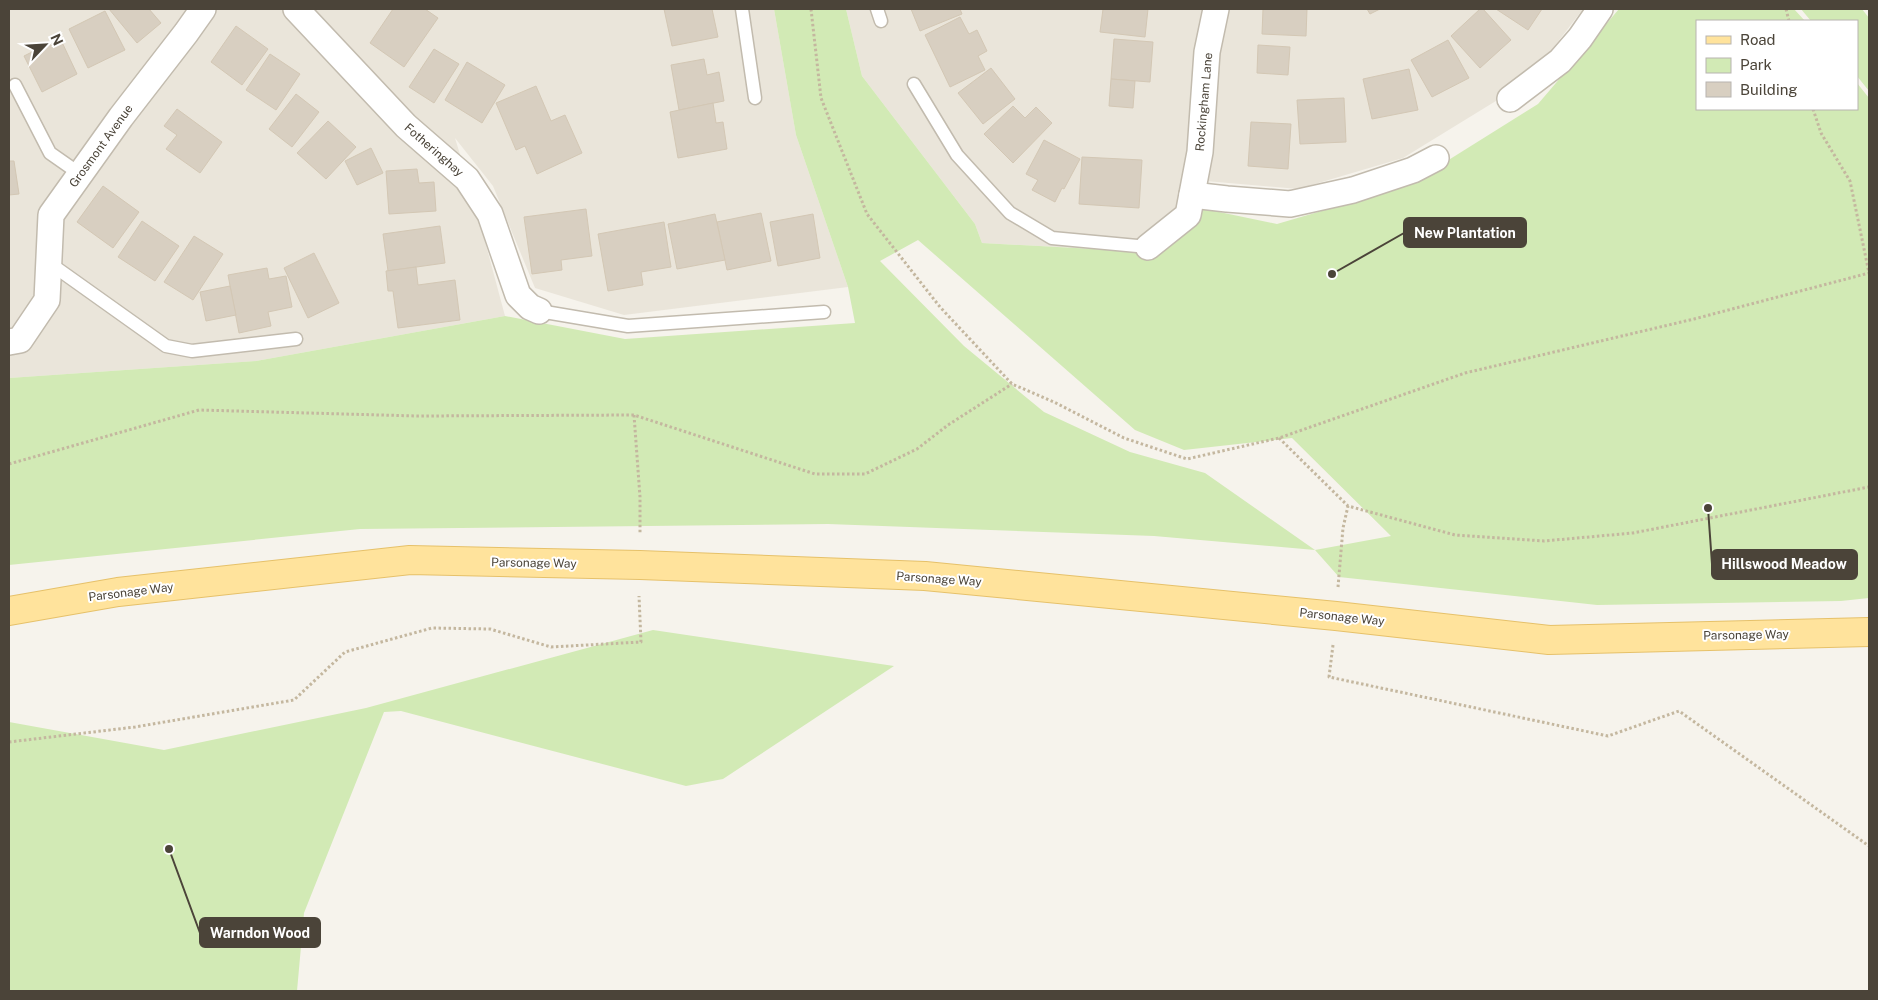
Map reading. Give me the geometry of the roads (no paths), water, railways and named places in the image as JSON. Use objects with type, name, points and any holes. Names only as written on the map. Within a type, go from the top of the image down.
[{"type":"main road","name":"Parsonage Way","points":[[9,610],[118,592],[410,560],[640,565],[926,576],[1336,616],[1548,640],[1869,632]]},
{"type":"street","name":"Grosmont Avenue","points":[[9,342],[20,340],[47,300],[50,216],[203,9]]},
{"type":"street","name":"Fotheringhay","points":[[296,9],[406,126],[467,179],[490,214],[518,295],[530,307],[539,311]]},
{"type":"street","name":"Rockingham Lane","points":[[1148,248],[1188,215],[1200,152],[1207,52],[1216,9]]},
{"type":"street","points":[[1510,99],[1560,61],[1580,38],[1600,9]]},
{"type":"street","points":[[1192,194],[1290,204],[1353,190],[1413,170],[1436,158]]},
{"type":"lane","points":[[742,9],[755,98]]},
{"type":"lane","points":[[914,84],[957,155],[1010,213],[1052,238],[1148,248]]},
{"type":"lane","points":[[15,85],[50,153],[80,174]]},
{"type":"lane","points":[[48,262],[166,346],[192,351],[296,338]]},
{"type":"lane","points":[[539,311],[628,326],[824,312]]},
{"type":"place","name":"New Plantation","points":[[1332,274]]},
{"type":"place","name":"Hillswood Meadow","points":[[1708,508]]},
{"type":"place","name":"Warndon Wood","points":[[169,849]]}]
